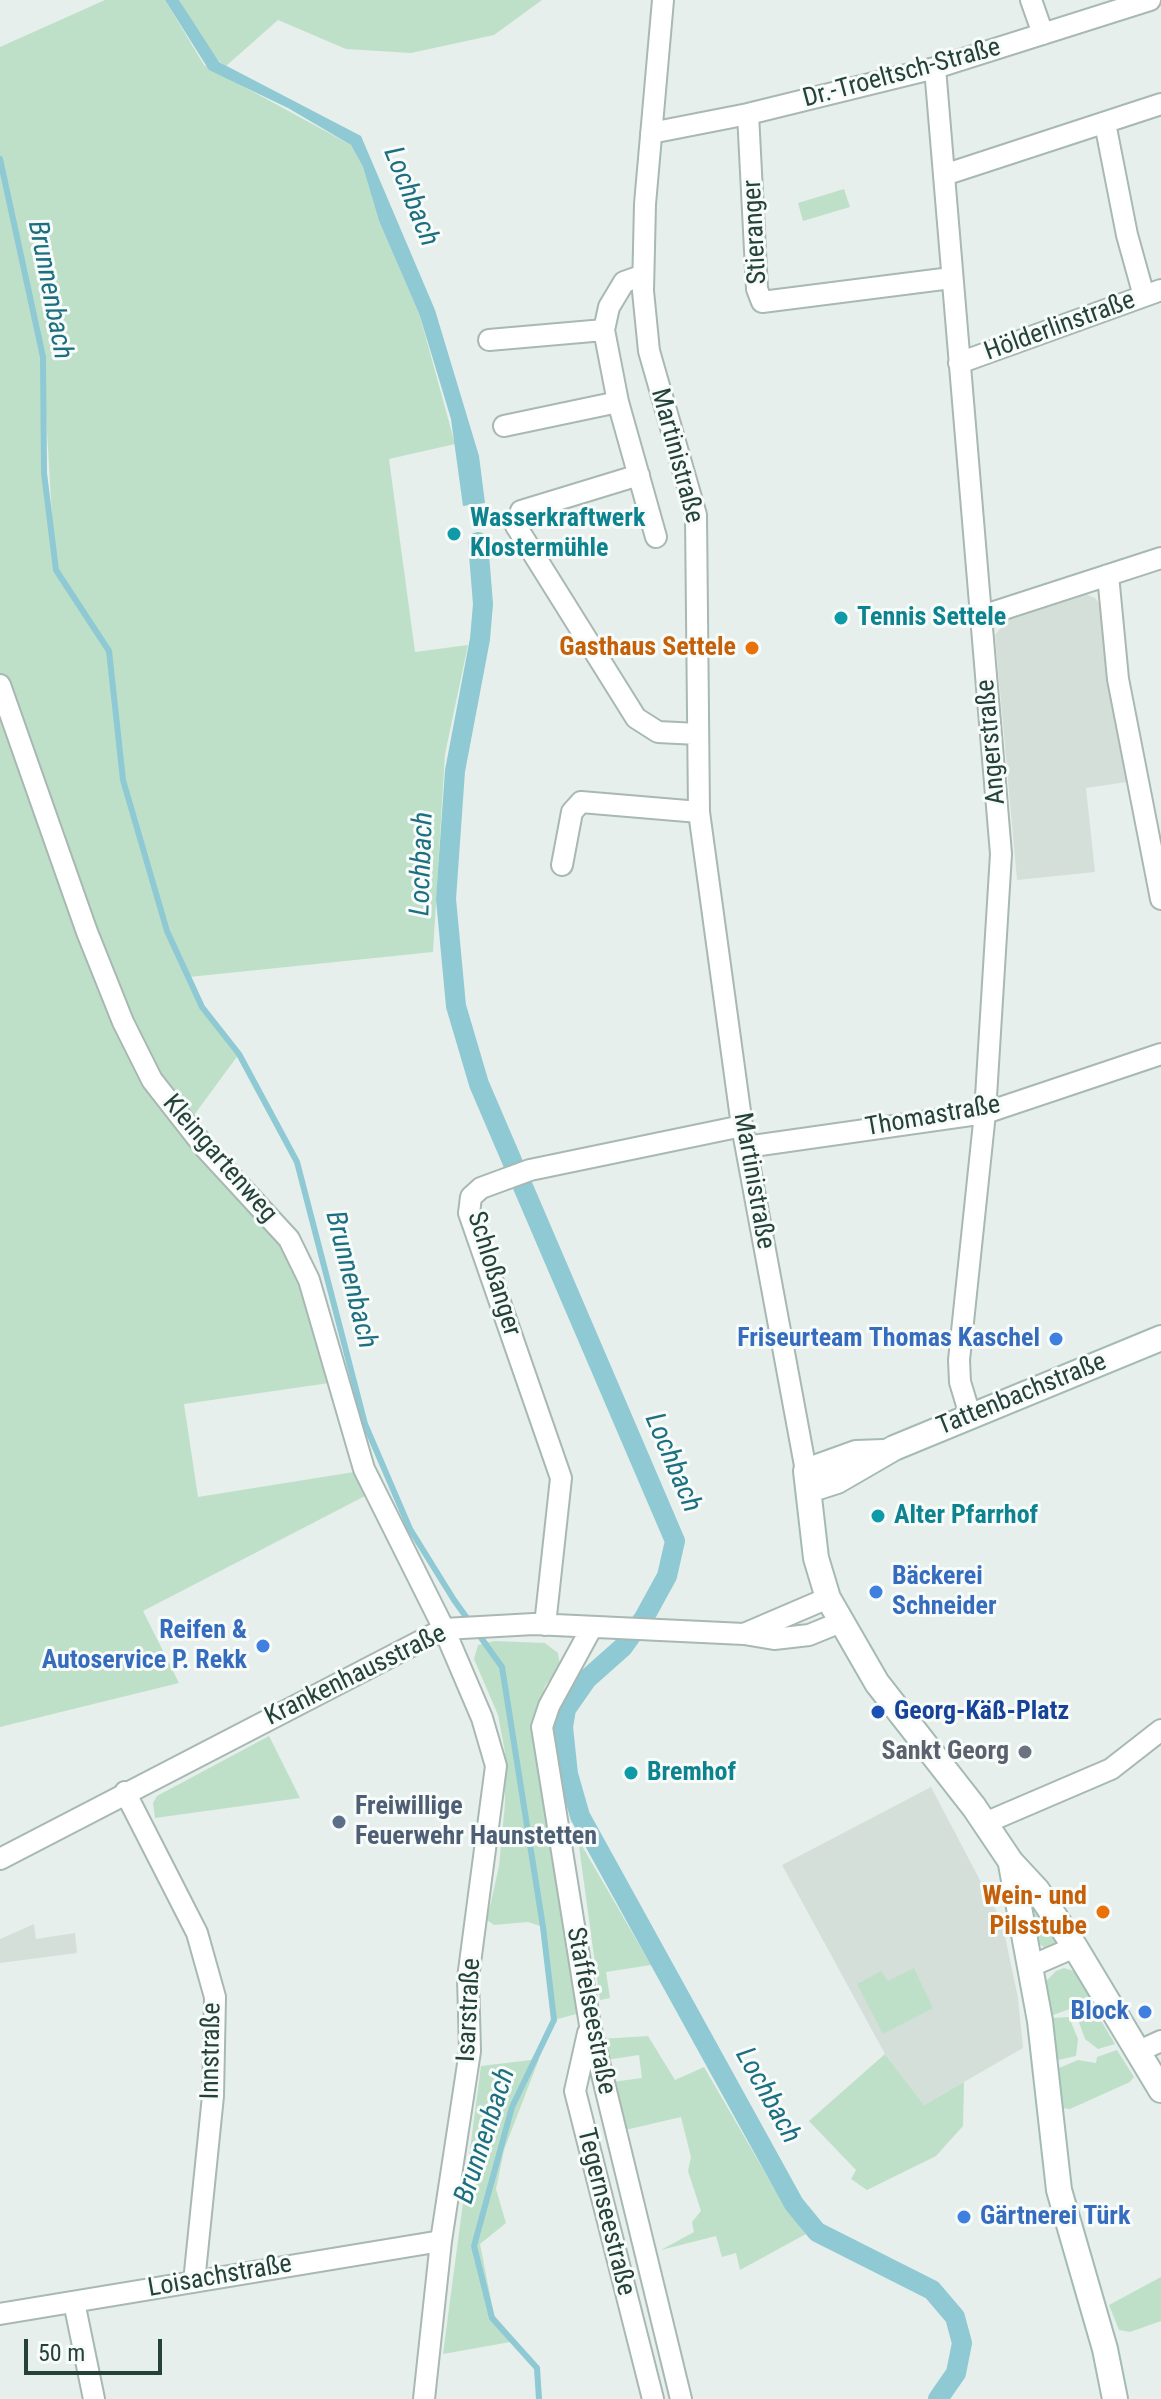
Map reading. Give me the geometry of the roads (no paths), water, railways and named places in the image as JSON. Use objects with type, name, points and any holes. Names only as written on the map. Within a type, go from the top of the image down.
[{"type":"street","name":"Martinistraße","points":[[663,0],[641,276],[649,351],[696,515],[699,812],[742,1126],[808,1480],[816,1558],[828,1598],[877,1683],[985,1823],[1011,1862]]},
{"type":"street","points":[[1031,0],[1043,34]]},
{"type":"street","name":"Dr.-Troeltsch-Straße","points":[[651,133],[748,114],[935,68],[1150,0]]},
{"type":"street","name":"Angerstraße","points":[[935,68],[1001,854],[985,1113],[959,1360],[960,1382],[970,1415]]},
{"type":"street","points":[[944,175],[1161,104]]},
{"type":"street","name":"Stieranger","points":[[748,114],[757,289],[762,302],[951,278]]},
{"type":"street","points":[[1105,123],[1127,235],[1153,293]]},
{"type":"street","points":[[489,340],[604,330],[609,307],[624,282],[641,276]]},
{"type":"street","name":"Hölderlinstraße","points":[[959,363],[1153,293]]},
{"type":"street","name":"Martinistraße","points":[[604,330],[618,402],[656,537]]},
{"type":"street","name":"Martinistraße","points":[[504,426],[618,402]]},
{"type":"street","name":"Martinistraße","points":[[639,475],[521,511],[516,526],[636,718],[658,732],[698,734]]},
{"type":"street","points":[[982,616],[1161,558]]},
{"type":"street","points":[[1108,575],[1118,679],[1161,899]]},
{"type":"street","name":"Kleingartenweg","points":[[0,685],[87,932],[123,1022],[152,1080],[185,1125],[289,1239],[317,1305],[364,1469],[454,1627]]},
{"type":"street","points":[[562,865],[572,812],[581,802],[699,812]]},
{"type":"street","name":"Thomastraße","points":[[746,1147],[985,1113],[1161,1054]]},
{"type":"street","name":"Schloßanger","points":[[540,1625],[561,1478],[469,1213],[471,1197],[481,1188],[530,1170],[742,1126]]},
{"type":"street","name":"Tattenbachstraße","points":[[808,1480],[837,1481],[884,1452],[1161,1338]]},
{"type":"street","name":"Krankenhausstraße","points":[[744,1634],[828,1598]]},
{"type":"street","name":"Krankenhausstraße","points":[[0,1859],[125,1792],[454,1627],[540,1625],[744,1634],[774,1639],[809,1635],[841,1622]]},
{"type":"street","name":"Isarstraße","points":[[424,2399],[441,2241],[470,2051],[468,1978],[496,1766],[454,1627]]},
{"type":"street","name":"Staffelseestraße","points":[[591,1629],[549,1706],[542,1727],[590,2025],[681,2399]]},
{"type":"street","points":[[985,1823],[1111,1769],[1161,1730]]},
{"type":"street","name":"Innstraße","points":[[125,1792],[197,1933],[215,1997],[213,2096],[194,2282]]},
{"type":"street","points":[[1011,1862],[1037,1890],[1075,1947],[1150,2046],[1161,2090]]},
{"type":"street","points":[[1011,1862],[1031,1966],[1059,2190],[1105,2349],[1115,2399]]},
{"type":"street","points":[[1031,1966],[1075,1947]]},
{"type":"street","name":"Tegernseestraße","points":[[590,2025],[575,2091],[653,2399]]},
{"type":"street","name":"Loisachstraße","points":[[0,2314],[441,2241]]},
{"type":"street","points":[[74,2302],[94,2399]]},
{"type":"water","points":[[165,0],[179,0],[219,62],[361,136],[435,310],[479,456],[485,503],[463,506],[451,419],[420,316],[379,221],[363,167],[351,145],[288,108],[209,70]]},
{"type":"waterway","name":"Brunnenbach","points":[[0,159],[43,357],[44,473],[56,570],[109,651],[123,780],[167,931],[202,1007],[239,1054],[297,1162],[365,1424],[410,1529],[454,1600],[502,1667],[543,1927],[554,2020],[512,2107],[474,2246],[492,2318],[537,2368],[539,2399]]},
{"type":"waterway","name":"Lochbach","points":[[478,542],[483,604],[480,639],[455,771],[446,899],[456,1006],[479,1084],[675,1541],[667,1576],[644,1618],[623,1647],[587,1679],[566,1709],[563,1727],[568,1774],[580,1816],[794,2204],[817,2232],[932,2290],[955,2317],[962,2343],[956,2373],[938,2399]]},
{"type":"place","name":"Wasserkraftwerk Klostermühle","points":[[454,534]]},
{"type":"place","name":"Tennis Settele","points":[[841,618]]},
{"type":"place","name":"Gasthaus Settele","points":[[752,648]]},
{"type":"place","name":"Friseurteam Thomas Kaschel","points":[[1056,1339]]},
{"type":"place","name":"Alter Pfarrhof","points":[[878,1516]]},
{"type":"place","name":"Bäckerei Schneider","points":[[876,1592]]},
{"type":"place","name":"Reifen & Autoservice P. Rekk","points":[[263,1646]]},
{"type":"place","name":"Georg-Käß-Platz","points":[[878,1712]]},
{"type":"place","name":"Sankt Georg","points":[[1025,1752]]},
{"type":"place","name":"Bremhof","points":[[631,1773]]},
{"type":"place","name":"Freiwillige Feuerwehr Haunstetten","points":[[339,1822]]},
{"type":"place","name":"Wein- und Pilsstube","points":[[1103,1912]]},
{"type":"place","name":"Block","points":[[1145,2012]]},
{"type":"place","name":"Gärtnerei Türk","points":[[964,2217]]}]
